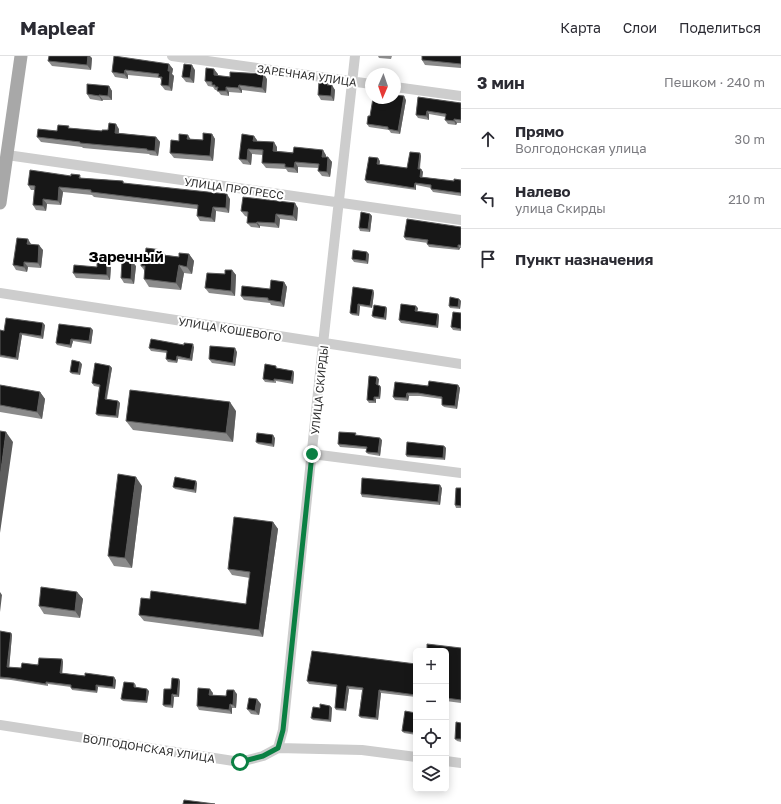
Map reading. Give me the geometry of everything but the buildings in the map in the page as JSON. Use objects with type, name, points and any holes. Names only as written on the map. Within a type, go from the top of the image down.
[{"type":"main road","points":[[0,202],[2,173],[7,155],[21,56]]},
{"type":"street","name":"ЗАРЕЧНАЯ УЛИЦА","points":[[172,56],[365,83]]},
{"type":"street","name":"УЛИЦА СКИРДЫ","points":[[278,748],[283,730],[323,344],[355,56]]},
{"type":"street","points":[[401,88],[461,96]]},
{"type":"street","name":"УЛИЦА ПРОГРЕСС","points":[[7,155],[461,220]]},
{"type":"street","name":"УЛИЦА КОШЕВОГО","points":[[0,293],[323,344],[461,364]]},
{"type":"street","points":[[312,454],[461,473]]},
{"type":"street","name":"ВОЛГОДОНСКАЯ УЛИЦА","points":[[0,725],[240,762],[263,756],[278,748],[362,750],[413,757]]},
{"type":"street","points":[[449,761],[461,763]]},
{"type":"district","name":"Заречный","points":[[126,256]]},
{"type":"route","points":[[240,762],[263,756],[278,748],[283,730],[312,454]]}]
